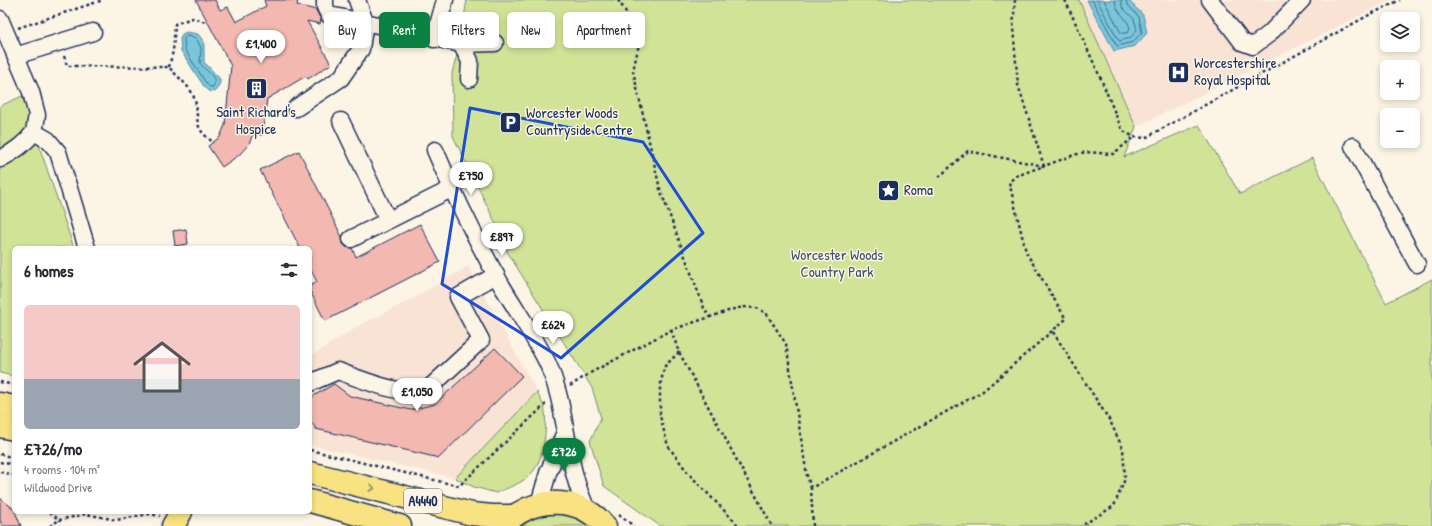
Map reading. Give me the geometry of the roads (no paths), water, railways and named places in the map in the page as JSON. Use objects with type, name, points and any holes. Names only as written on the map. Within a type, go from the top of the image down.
[{"type":"highway","points":[[0,404],[12,407]]},
{"type":"highway","points":[[0,426],[12,429]]},
{"type":"highway","name":"A4440","points":[[312,474],[472,514],[492,516],[508,521]]},
{"type":"highway","name":"A4440","points":[[312,502],[399,526]]},
{"type":"highway","points":[[508,521],[539,504],[562,502],[573,504],[588,511],[605,526]]},
{"type":"highway","points":[[312,505],[399,526]]},
{"type":"street","points":[[325,0],[325,7],[327,12]]},
{"type":"street","points":[[357,0],[361,12]]},
{"type":"street","points":[[434,39],[446,0]]},
{"type":"street","points":[[1210,0],[1242,42],[1253,46],[1269,34],[1302,0]]},
{"type":"street","points":[[371,23],[438,40]]},
{"type":"street","points":[[0,159],[11,154],[26,142],[34,132],[37,115],[31,92],[2,26]]},
{"type":"street","points":[[15,56],[93,32]]},
{"type":"street","points":[[296,108],[341,78],[362,48]]},
{"type":"street","points":[[463,48],[470,61],[469,79]]},
{"type":"street","points":[[341,121],[388,220]]},
{"type":"street","points":[[34,132],[48,140],[58,152],[86,246]]},
{"type":"street","points":[[1353,146],[1417,264]]},
{"type":"street","points":[[434,150],[451,189],[496,275],[546,362],[558,394],[578,493],[588,511]]},
{"type":"street","points":[[351,239],[451,189]]},
{"type":"street","points":[[312,382],[338,371],[367,381],[416,393],[425,392],[481,340],[458,297],[496,275]]},
{"type":"street","points":[[539,504],[548,473],[565,432]]},
{"type":"water","points":[[1087,0],[1128,0],[1143,15],[1147,33],[1135,46],[1114,51]]},
{"type":"water","points":[[187,32],[198,34],[204,42],[204,62],[220,79],[220,83],[215,92],[208,91],[203,85],[181,51],[180,39],[182,34]]},
{"type":"place","name":"Worcestershire Royal Hospital","points":[[1179,72]]},
{"type":"place","name":"Saint Richard's Hospice","points":[[256,89]]},
{"type":"place","name":"Worcester Woods Countryside Centre","points":[[510,122]]},
{"type":"place","name":"Roma","points":[[888,190]]},
{"type":"park label","name":"Worcester Woods Country Park","points":[[837,264]]}]
